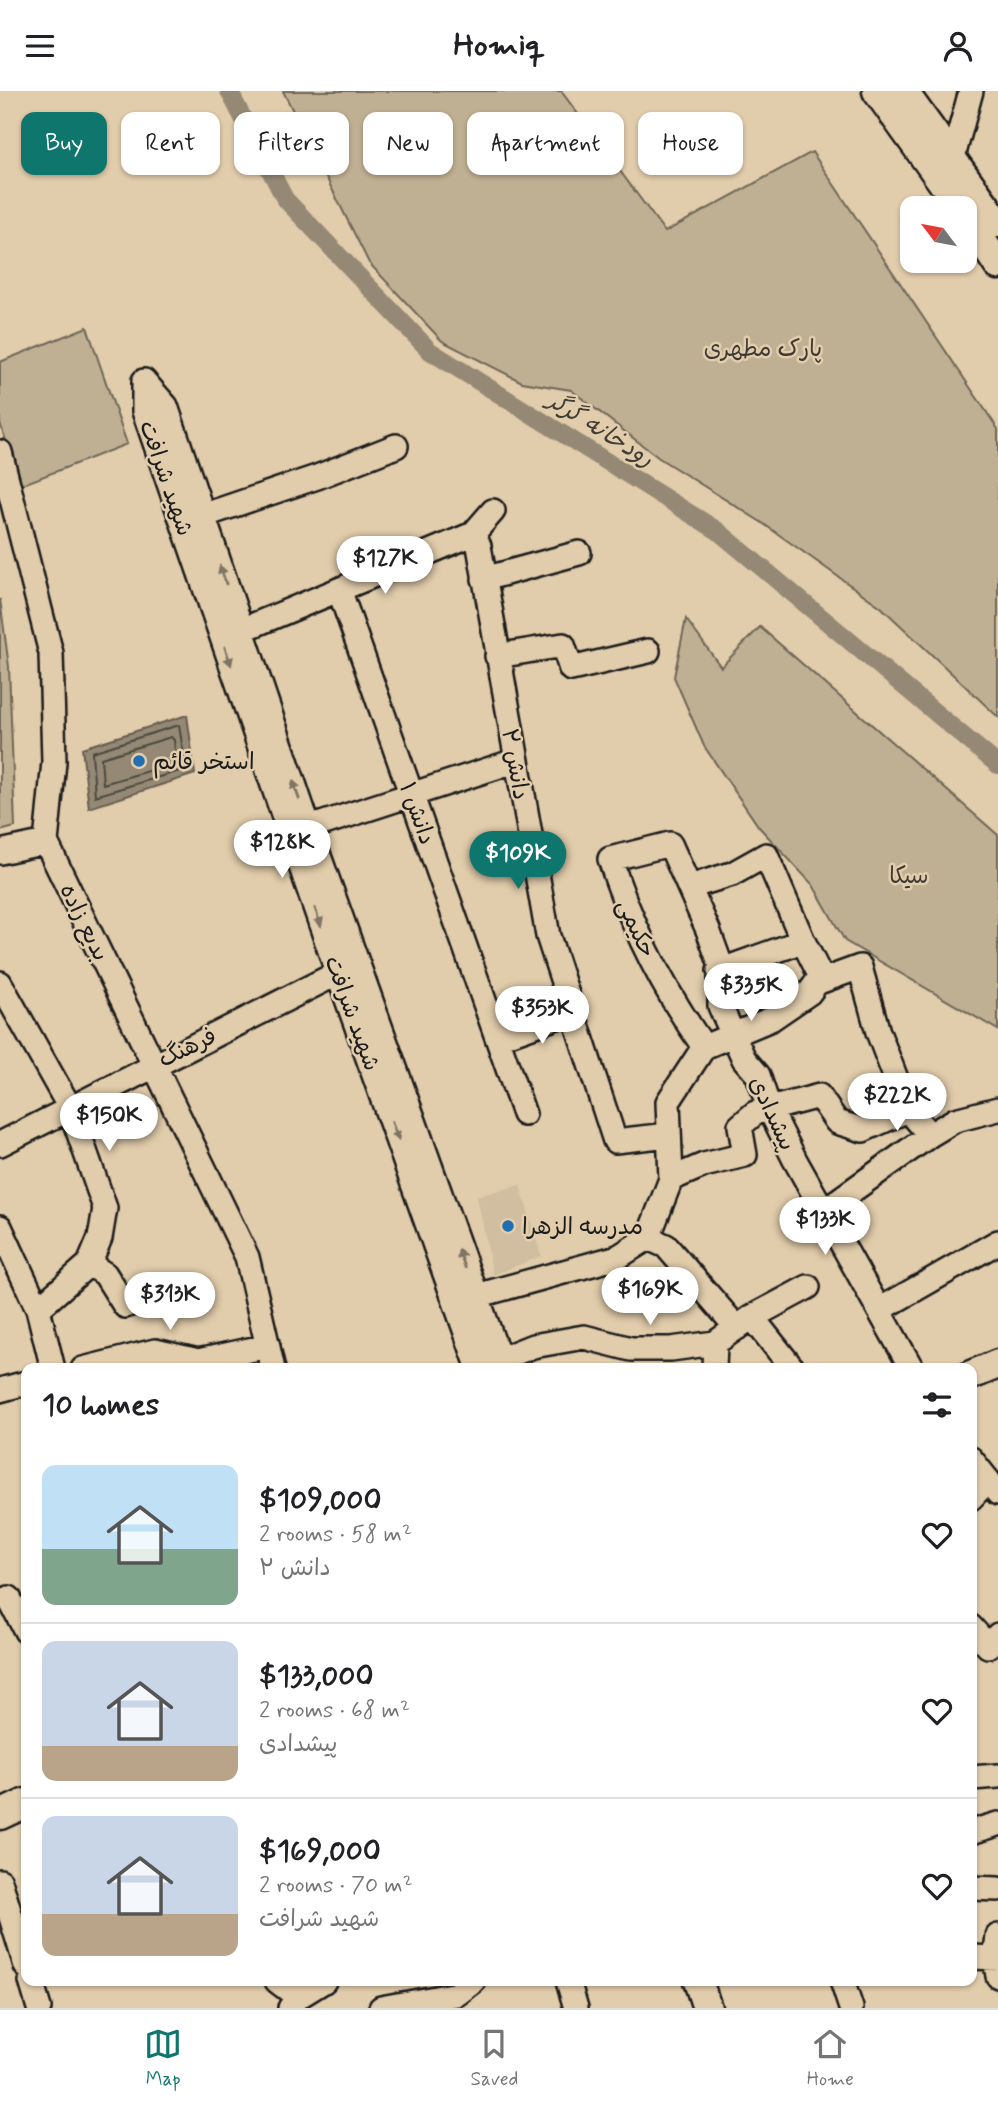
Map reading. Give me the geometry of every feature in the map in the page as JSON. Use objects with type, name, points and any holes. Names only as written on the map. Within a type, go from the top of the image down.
[{"type":"main road","points":[[877,91],[952,196]]},
{"type":"main road","points":[[903,91],[998,223]]},
{"type":"main road","points":[[977,234],[998,265]]},
{"type":"main road","points":[[977,1373],[998,1364]]},
{"type":"main road","points":[[977,1394],[998,1385]]},
{"type":"main road","points":[[700,1986],[707,2008]]},
{"type":"street","points":[[953,157],[971,91]]},
{"type":"street","name":"شهید شرافت","points":[[493,1363],[338,973],[200,543],[202,516],[166,406],[144,381],[144,411],[200,543],[242,630],[309,828],[476,1296],[493,1363]]},
{"type":"street","points":[[202,516],[317,477],[396,446]]},
{"type":"street","points":[[0,452],[51,653],[54,762],[46,842],[0,852]]},
{"type":"street","points":[[242,630],[340,592],[473,534],[493,511]]},
{"type":"street","name":"دانش ۲","points":[[473,534],[479,546],[548,936],[571,1012],[615,1141],[669,1135]]},
{"type":"street","points":[[484,579],[579,553]]},
{"type":"street","name":"دانش ۱","points":[[340,592],[524,1114]]},
{"type":"street","points":[[497,656],[563,645],[571,669],[648,651]]},
{"type":"street","points":[[309,828],[515,761]]},
{"type":"street","name":"بدیع زاده","points":[[46,842],[247,1257],[272,1363]]},
{"type":"street","name":"پیشدادی","points":[[670,844],[708,930],[719,971],[720,1006],[744,1059],[758,1075],[769,1108],[909,1363]]},
{"type":"street","name":"حکیمی","points":[[670,844],[610,859],[625,908],[686,1022],[704,1047]]},
{"type":"street","points":[[476,1296],[618,1257],[648,1238],[671,1179],[668,1102],[704,1047],[771,1019],[809,993],[821,977],[766,855],[732,874],[689,887]]},
{"type":"street","points":[[719,971],[803,941]]},
{"type":"street","points":[[816,983],[860,967],[878,1032],[908,1109],[930,1135]]},
{"type":"street","name":"فرهنگ","points":[[0,1145],[154,1063],[338,973]]},
{"type":"street","points":[[0,983],[70,1108],[105,1208],[100,1238],[89,1264],[38,1309]]},
{"type":"street","points":[[498,1038],[571,1012]]},
{"type":"street","points":[[671,1179],[705,1165],[745,1155],[740,1126],[754,1113],[769,1108],[819,1096],[837,1122],[863,1130],[908,1109]]},
{"type":"street","points":[[825,1210],[930,1135],[955,1121],[998,1109]]},
{"type":"street","points":[[0,1227],[38,1309],[52,1363]]},
{"type":"street","points":[[648,1238],[666,1247],[787,1363]]},
{"type":"street","points":[[880,1310],[998,1242]]},
{"type":"street","points":[[89,1264],[105,1274],[125,1306],[164,1292]]},
{"type":"street","points":[[498,1363],[533,1346],[584,1337],[631,1349],[671,1349],[715,1343],[808,1287]]},
{"type":"street","points":[[714,1363],[715,1343]]},
{"type":"street","points":[[205,1363],[268,1346]]},
{"type":"street","points":[[107,1363],[155,1351],[192,1363]]},
{"type":"street","points":[[0,1390],[21,1384]]},
{"type":"street","points":[[977,1466],[993,1486],[977,1495]]},
{"type":"street","points":[[12,1592],[21,1617]]},
{"type":"street","points":[[977,1634],[988,1646],[998,1635]]},
{"type":"street","points":[[977,1778],[998,1776]]},
{"type":"street","points":[[977,1830],[998,1824]]},
{"type":"street","points":[[0,1881],[21,1938]]},
{"type":"street","points":[[977,1888],[998,1889]]},
{"type":"street","points":[[977,1957],[997,1957]]},
{"type":"street","points":[[37,1986],[39,2008]]},
{"type":"street","points":[[281,1986],[294,2003],[317,1986]]},
{"type":"street","points":[[381,2008],[433,2003],[457,1994],[467,1986]]},
{"type":"street","points":[[569,1986],[576,2008]]},
{"type":"street","points":[[843,1986],[850,2008]]},
{"type":"shaded area","name":"مدرسه الزهرا","points":[[520,1185],[541,1256],[493,1275],[477,1196]]},
{"type":"green space","name":"پارک مطهری","points":[[283,91],[561,91],[576,112],[467,112],[467,175],[623,175],[665,232],[812,152],[998,429],[998,717],[881,607],[761,522],[659,458],[571,390],[522,382],[442,341],[369,263],[325,175],[349,175],[349,112],[294,112]]},
{"type":"green space","points":[[87,327],[127,444],[21,485],[0,423],[0,362]]},
{"type":"green space","points":[[0,599],[9,667],[15,827],[0,831]]},
{"type":"green space","name":"سیکا","points":[[686,619],[721,667],[760,627],[998,835],[998,1030],[845,941],[813,885],[759,827],[704,746],[674,677]]},
{"type":"water","name":"استخر قائم","points":[[187,715],[195,774],[89,808],[82,748]]},
{"type":"waterway","name":"رودخانه گرگر","points":[[229,91],[285,199],[430,351],[718,531],[998,765]]},
{"type":"place","name":"استخر قائم","points":[[139,761]]},
{"type":"place","name":"مدرسه الزهرا","points":[[508,1226]]}]
